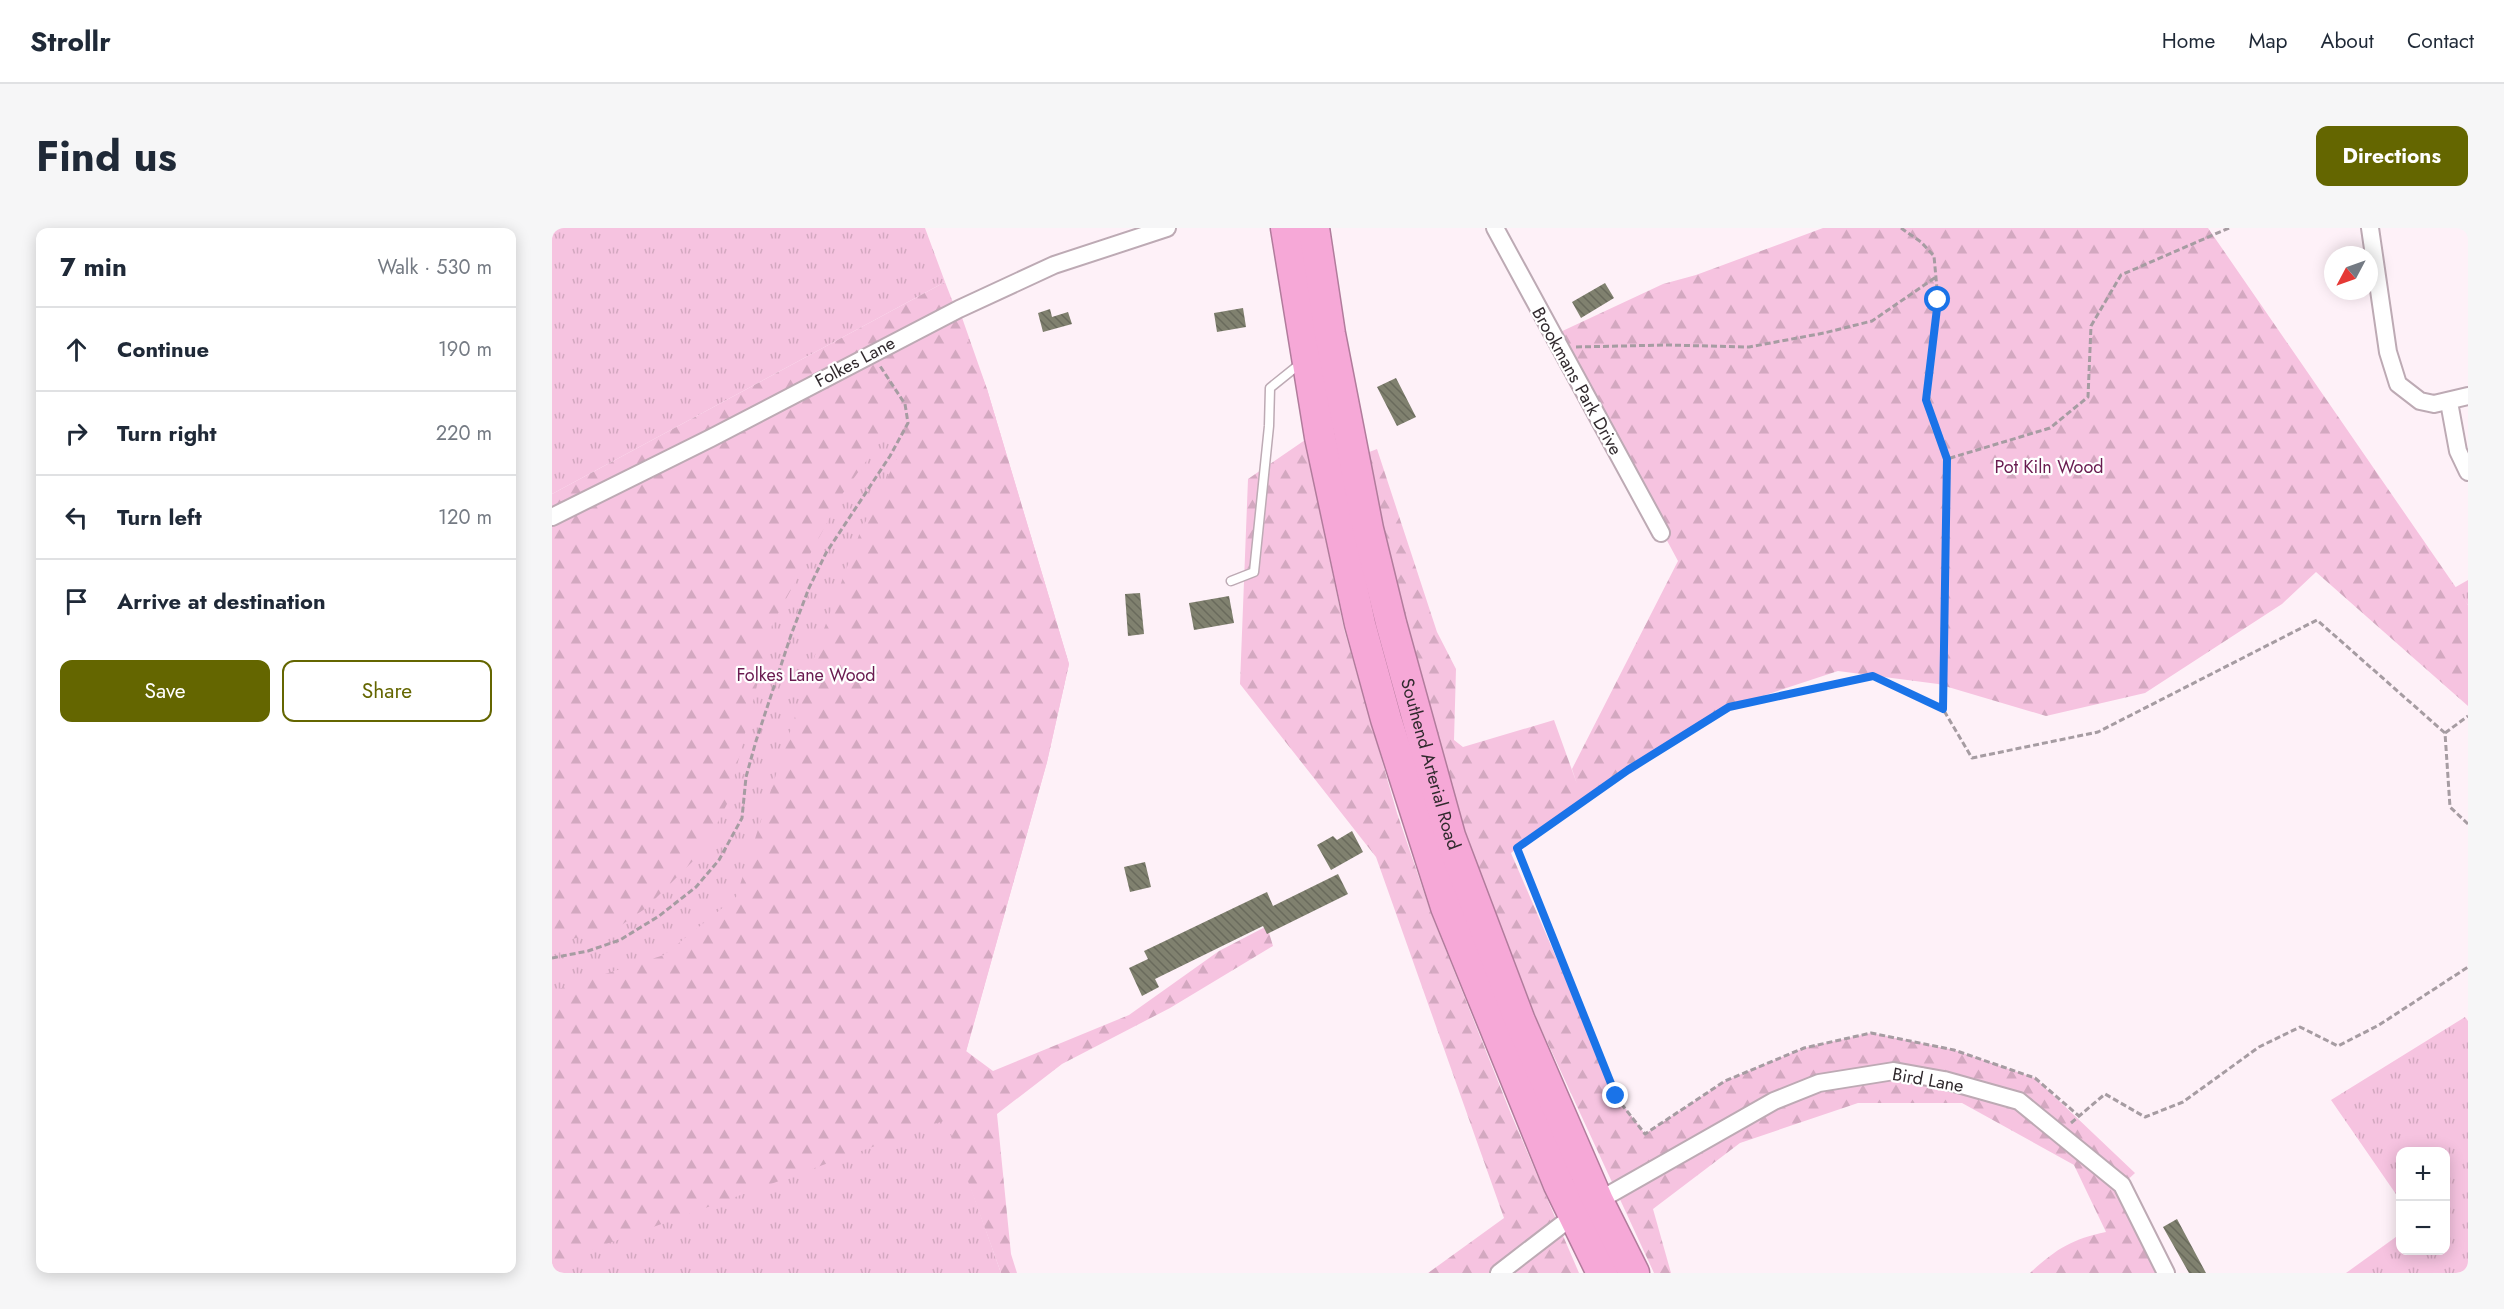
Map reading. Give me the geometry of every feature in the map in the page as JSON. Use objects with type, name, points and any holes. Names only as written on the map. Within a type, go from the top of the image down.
[{"type":"highway","name":"Southend Arterial Road","points":[[1286,228],[1306,360],[1360,624],[1413,808],[1446,907],[1586,1209],[1634,1273]]},
{"type":"highway","name":"Southend Arterial Road","points":[[1315,232],[1334,356],[1368,529],[1391,623],[1450,836],[1520,1021],[1586,1209],[1602,1273]]},
{"type":"street","name":"Folkes Lane","points":[[552,517],[711,438],[871,353],[1054,265],[1167,228]]},
{"type":"street","name":"Brookmans Park Drive","points":[[1495,228],[1661,533]]},
{"type":"street","points":[[2370,228],[2392,372],[2407,394],[2420,401],[2449,402],[2468,396]]},
{"type":"street","points":[[2449,402],[2458,451],[2468,472]]},
{"type":"street","name":"Bird Lane","points":[[1499,1273],[1586,1209],[1774,1101],[1819,1083],[1894,1071],[1944,1080],[2019,1101],[2060,1131],[2122,1185],[2166,1273]]},
{"type":"lane","points":[[1231,581],[1254,572],[1269,426],[1270,388],[1306,360]]},
{"type":"path","points":[[1901,228],[1921,242],[1934,256],[1938,300],[1926,400],[1947,459],[1943,709],[1972,758],[2098,732],[2318,620],[2445,733],[2450,807],[2468,824]]},
{"type":"path","points":[[1947,459],[2050,428],[2088,396],[2091,326],[2121,275],[2229,228]]},
{"type":"path","points":[[1559,347],[1667,345],[1749,347],[1824,333],[1872,321],[1936,277]]},
{"type":"path","points":[[552,958],[588,951],[620,940],[659,916],[696,887],[719,860],[742,818],[746,777],[756,741],[791,635],[810,588],[826,553],[890,456],[908,423],[900,396],[871,353]]},
{"type":"path","points":[[1943,709],[1873,676],[1729,707],[1628,770],[1517,848],[1616,1096],[1645,1134],[1725,1081],[1804,1048],[1871,1033],[1954,1050],[2035,1078],[2079,1116]]},
{"type":"path","points":[[2445,733],[2468,716]]},
{"type":"path","points":[[2060,1131],[2105,1094],[2145,1117],[2183,1102],[2259,1047],[2300,1027],[2338,1046],[2379,1025],[2468,967]]},
{"type":"green space","points":[[552,228],[925,228],[945,282],[552,494]]},
{"type":"green space","name":"Pot Kiln Wood","points":[[1823,228],[2208,228],[2468,605],[2468,706],[2316,572],[2282,604],[2145,693],[2046,716],[1938,684],[1838,671],[1729,707],[1622,774],[1511,853],[1616,1096],[1645,1134],[1725,1081],[1804,1048],[1871,1033],[1954,1050],[2035,1078],[2135,1173],[2122,1185],[2170,1273],[2030,1273],[2065,1246],[2106,1232],[2074,1165],[1962,1103],[1858,1103],[1740,1143],[1653,1209],[1671,1273],[1654,1273],[1538,1022],[1480,874],[1420,699],[1359,456],[1377,449],[1437,632],[1456,669],[1454,740],[1463,747],[1554,720],[1577,784],[1572,769],[1678,561],[1556,334],[1663,284],[1696,275]]},
{"type":"green space","name":"Folkes Lane Wood","points":[[945,282],[987,389],[1069,664],[1047,762],[966,1051],[993,1071],[1129,1015],[1219,951],[1267,926],[1273,946],[1170,1008],[1062,1064],[997,1114],[1011,1254],[1017,1273],[1001,1273],[946,1120],[552,1264],[552,991],[664,955],[736,897],[821,637],[859,535],[900,452],[886,434],[843,493],[772,625],[728,802],[703,851],[646,908],[617,928],[552,944],[552,494]]},
{"type":"green space","name":"Folkes Lane Wood","points":[[959,309],[987,389],[1069,664],[1047,762],[947,1120],[1001,1273],[552,1273],[552,517]]},
{"type":"green space","points":[[1305,440],[1344,629],[1397,813],[1431,913],[1511,1114],[1579,1273],[1428,1273],[1504,1218],[1376,857],[1240,684],[1248,479]]},
{"type":"green space","points":[[2468,580],[2468,605],[2454,588]]},
{"type":"green space","points":[[2465,1017],[2468,1021],[2468,1273],[2346,1273],[2396,1237],[2396,1255],[2450,1255],[2450,1147],[2396,1147],[2396,1194],[2331,1100]]},
{"type":"building","points":[[1605,283],[1614,298],[1581,318],[1572,302]]},
{"type":"building","points":[[1243,308],[1246,327],[1217,332],[1214,313]]},
{"type":"building","points":[[1050,309],[1052,317],[1068,312],[1072,324],[1043,332],[1038,313]]},
{"type":"building","points":[[1396,378],[1416,417],[1397,426],[1377,387]]},
{"type":"building","points":[[1140,593],[1144,634],[1128,636],[1125,594]]},
{"type":"building","points":[[1229,596],[1234,623],[1194,630],[1189,603]]},
{"type":"building","points":[[1352,831],[1363,852],[1331,870],[1317,845],[1333,836],[1337,840]]},
{"type":"building","points":[[1145,862],[1151,887],[1130,892],[1124,867]]},
{"type":"building","points":[[1338,874],[1348,894],[1267,934],[1263,926],[1155,979],[1159,987],[1142,996],[1129,968],[1148,959],[1144,951],[1267,892],[1273,906]]},
{"type":"building","points":[[2177,1219],[2206,1273],[2189,1273],[2163,1227]]},
{"type":"route","points":[[1616,1096],[1517,848],[1628,770],[1729,707],[1873,676],[1943,709],[1947,459],[1926,400],[1938,300]]}]
